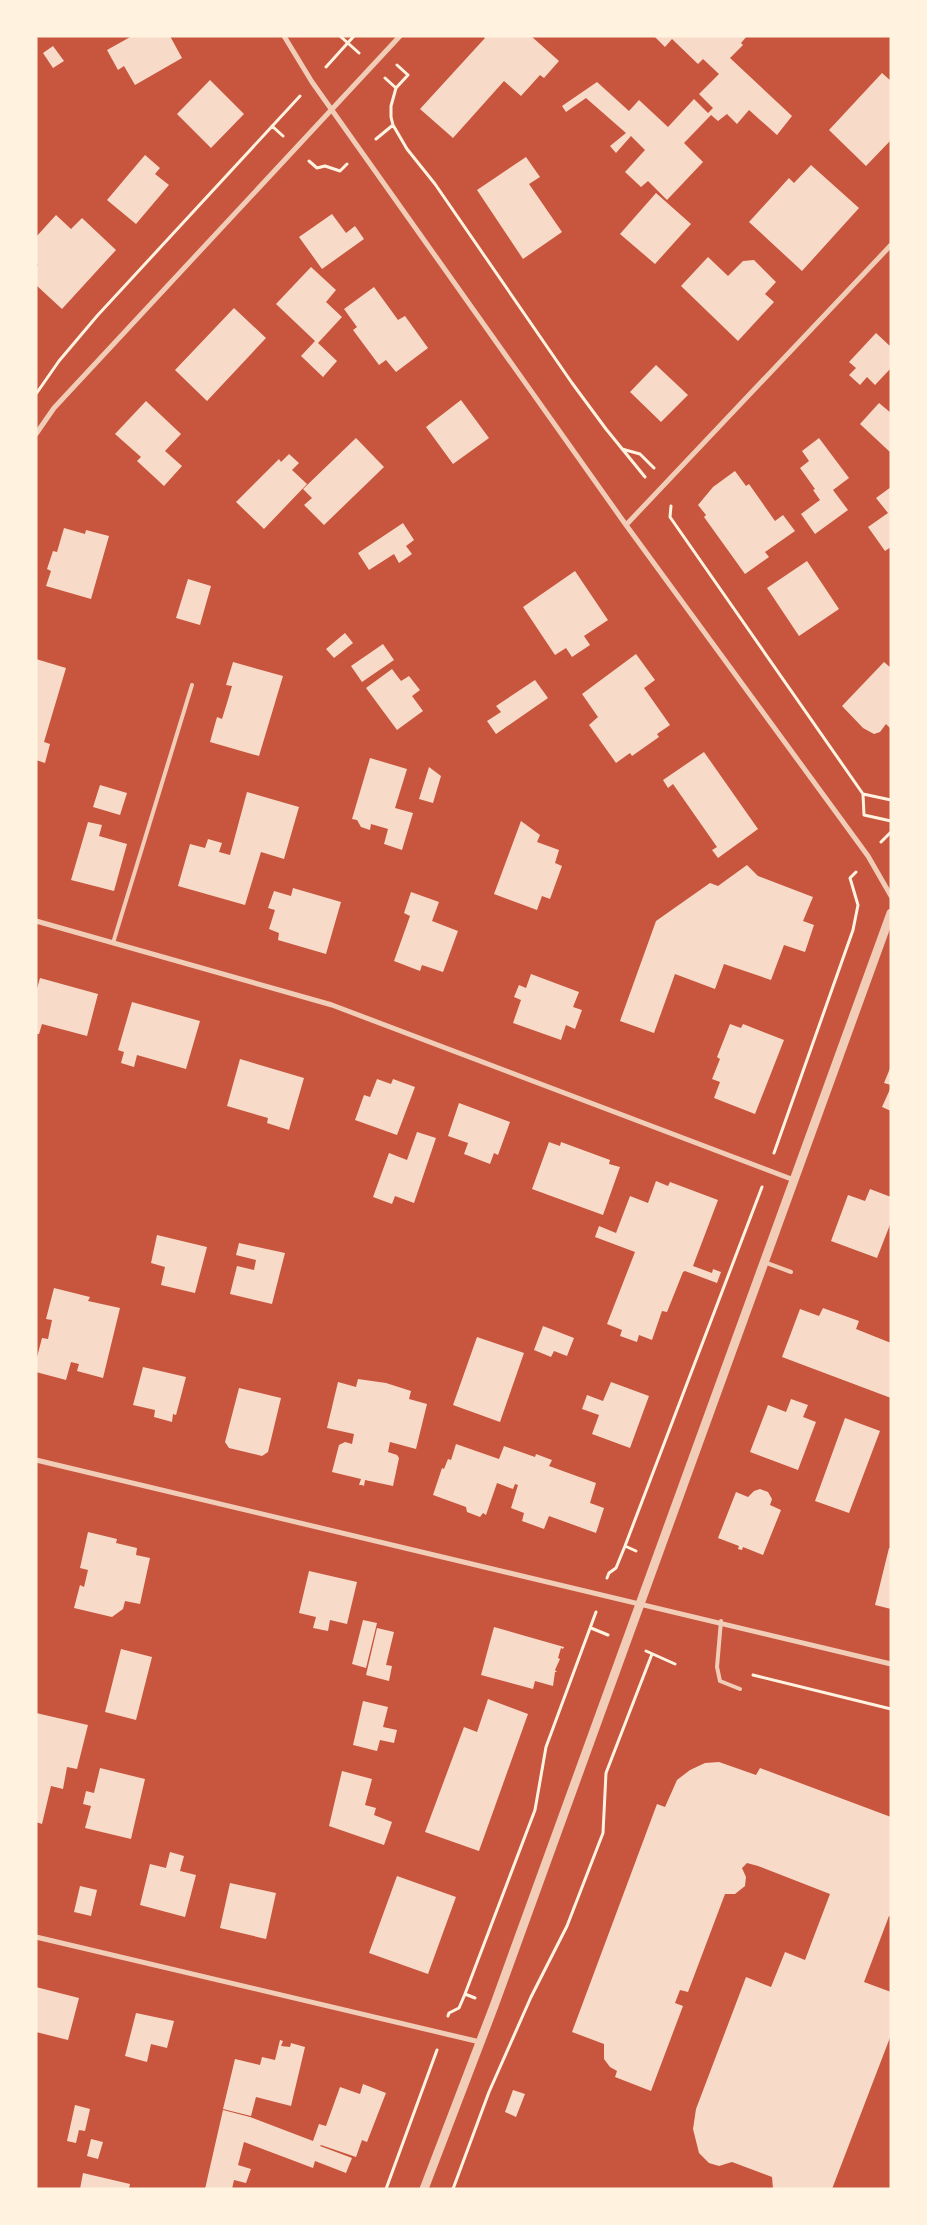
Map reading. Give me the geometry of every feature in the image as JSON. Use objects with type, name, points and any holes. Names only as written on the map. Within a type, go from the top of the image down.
[{"type":"street","points":[[284,36],[312,82],[626,525],[868,856],[891,896]]},
{"type":"street","points":[[36,434],[54,408],[400,36]]},
{"type":"street","points":[[626,525],[891,245]]},
{"type":"street","points":[[424,2189],[494,2006],[891,914]]},
{"type":"street","points":[[36,921],[332,1004],[794,1180]]},
{"type":"street","points":[[36,1460],[640,1602],[891,1664]]},
{"type":"street","points":[[36,1937],[480,2042]]},
{"type":"lane","points":[[113,943],[192,684]]},
{"type":"lane","points":[[764,1262],[791,1272]]},
{"type":"lane","points":[[721,1622],[718,1667],[720,1681],[740,1689]]},
{"type":"path","points":[[340,36],[396,88],[391,106],[393,125],[407,149],[435,184],[572,383],[606,429],[672,507],[670,517],[862,794],[864,815],[891,821]]},
{"type":"path","points":[[36,394],[59,361],[86,329],[354,36]]},
{"type":"path","points":[[272,126],[317,168],[325,166],[340,170],[393,125]]},
{"type":"path","points":[[862,794],[891,800]]},
{"type":"path","points":[[386,2189],[449,2013],[459,2008],[536,1810],[546,1747],[591,1628],[609,1573],[616,1568],[625,1546]]},
{"type":"path","points":[[453,2189],[489,2092],[522,2017],[567,1926],[603,1833],[606,1773],[652,1654]]},
{"type":"path","points":[[718,1667],[891,1709]]},
{"type":"path","points":[[464,1994],[522,2017]]},
{"type":"building","points":[[132,36],[170,36],[182,58],[135,85],[124,66],[118,70],[107,50]]},
{"type":"building","points":[[483,36],[531,36],[559,61],[544,78],[540,75],[521,96],[504,81],[453,138],[420,109],[485,38]]},
{"type":"building","points":[[654,36],[747,36],[741,43],[743,45],[730,58],[792,116],[777,135],[749,110],[737,124],[727,114],[718,121],[711,115],[684,143],[703,162],[667,200],[648,181],[641,187],[625,172],[645,150],[631,136],[616,153],[610,146],[626,133],[586,98],[566,112],[562,106],[597,82],[629,111],[639,100],[668,127],[694,99],[708,113],[713,108],[699,94],[719,74],[703,59],[698,64],[672,39],[665,47]]},
{"type":"building","points":[[53,46],[64,61],[53,68],[43,53]]},
{"type":"building","points":[[882,73],[891,81],[891,140],[866,166],[829,130]]},
{"type":"building","points":[[210,80],[244,114],[211,148],[177,114]]},
{"type":"building","points":[[145,155],[160,168],[155,174],[169,185],[136,224],[107,200]]},
{"type":"building","points":[[526,157],[540,177],[529,184],[562,232],[523,259],[477,190]]},
{"type":"building","points":[[811,165],[859,208],[802,271],[749,222],[789,178],[794,183]]},
{"type":"building","points":[[656,193],[691,224],[655,264],[620,234]]},
{"type":"building","points":[[332,214],[346,233],[355,226],[364,239],[322,269],[299,237]]},
{"type":"building","points":[[56,215],[71,229],[82,218],[116,250],[62,309],[36,285],[36,267],[38,265],[36,264],[36,237]]},
{"type":"building","points":[[708,257],[728,276],[743,261],[754,260],[776,282],[765,294],[774,302],[738,341],[681,286]]},
{"type":"building","points":[[311,267],[336,290],[326,302],[342,317],[318,343],[337,361],[323,377],[301,356],[315,341],[276,304]]},
{"type":"building","points":[[374,287],[398,320],[405,316],[428,348],[396,372],[386,360],[379,365],[353,330],[357,327],[344,309]]},
{"type":"building","points":[[234,308],[266,338],[207,401],[175,370]]},
{"type":"building","points":[[876,333],[891,347],[891,368],[875,385],[867,377],[860,385],[849,375],[856,368],[849,362]]},
{"type":"building","points":[[656,365],[688,395],[661,422],[630,392]]},
{"type":"building","points":[[461,400],[489,438],[453,464],[426,427]]},
{"type":"building","points":[[146,401],[181,434],[165,451],[182,466],[164,486],[137,461],[141,457],[115,434]]},
{"type":"building","points":[[879,403],[891,413],[891,453],[860,424]]},
{"type":"building","points":[[356,438],[384,467],[324,525],[304,505],[312,498],[303,489]]},
{"type":"building","points":[[819,438],[849,478],[833,490],[848,510],[815,534],[801,514],[820,500],[813,490],[815,489],[800,468],[809,461],[802,451]]},
{"type":"building","points":[[289,454],[299,463],[292,470],[307,484],[264,529],[236,502],[279,459],[281,462]]},
{"type":"building","points":[[735,471],[746,486],[749,484],[775,521],[783,515],[795,531],[765,552],[769,557],[745,574],[704,517],[706,515],[698,505],[713,487]]},
{"type":"building","points":[[891,487],[891,547],[885,551],[868,527],[888,513],[876,498]]},
{"type":"building","points":[[403,523],[414,540],[406,546],[412,554],[399,563],[394,554],[369,570],[358,553]]},
{"type":"building","points":[[64,528],[85,534],[86,530],[109,536],[91,599],[46,586],[51,571],[47,569],[53,551],[57,552]]},
{"type":"building","points":[[807,561],[839,609],[799,636],[767,588]]},
{"type":"building","points":[[575,571],[608,620],[584,636],[590,645],[572,657],[566,648],[555,655],[523,607]]},
{"type":"building","points":[[188,579],[211,586],[200,625],[176,618]]},
{"type":"building","points":[[345,633],[353,643],[334,658],[326,649]]},
{"type":"building","points":[[383,644],[394,660],[362,682],[351,666]]},
{"type":"building","points":[[636,654],[655,680],[644,688],[670,725],[657,734],[659,737],[632,756],[630,753],[616,763],[589,725],[598,717],[582,694]]},
{"type":"building","points":[[36,659],[66,668],[44,742],[50,744],[45,763],[36,760]]},
{"type":"building","points":[[233,662],[283,676],[259,756],[210,742],[217,717],[222,719],[232,686],[226,685]]},
{"type":"building","points":[[884,662],[891,668],[891,729],[886,724],[880,732],[874,734],[863,728],[842,706]]},
{"type":"building","points":[[392,669],[401,681],[409,676],[420,690],[412,696],[423,711],[397,730],[366,688]]},
{"type":"building","points":[[535,680],[548,698],[496,734],[487,721],[501,712],[496,706]]},
{"type":"building","points":[[704,752],[758,829],[718,858],[712,850],[717,847],[673,784],[668,788],[663,780]]},
{"type":"building","points":[[370,758],[407,769],[395,808],[413,813],[402,850],[384,844],[388,829],[371,824],[370,830],[361,827],[357,820],[352,819]]},
{"type":"building","points":[[429,767],[441,776],[433,803],[419,799]]},
{"type":"building","points":[[100,785],[127,793],[120,815],[93,807]]},
{"type":"building","points":[[247,792],[299,807],[284,859],[261,852],[245,905],[178,886],[190,844],[205,848],[208,839],[222,843],[219,852],[230,855]]},
{"type":"building","points":[[521,821],[540,835],[537,842],[559,850],[555,863],[562,866],[550,899],[542,896],[537,910],[494,894]]},
{"type":"building","points":[[88,822],[102,825],[99,836],[127,844],[114,891],[71,880]]},
{"type":"building","points":[[747,865],[758,876],[813,897],[803,921],[814,925],[805,952],[784,945],[771,980],[724,964],[715,989],[675,974],[654,1033],[620,1021],[656,921],[710,883],[718,886]]},
{"type":"building","points":[[293,888],[341,902],[326,954],[278,940],[279,933],[269,929],[275,910],[268,908],[274,891],[291,896]]},
{"type":"building","points":[[411,892],[439,902],[432,921],[458,931],[443,972],[422,965],[420,971],[394,961],[410,916],[404,913]]},
{"type":"building","points":[[531,974],[579,992],[573,1007],[582,1010],[575,1029],[566,1025],[561,1040],[513,1023],[521,1000],[514,997],[519,985],[526,988]]},
{"type":"building","points":[[40,978],[98,994],[87,1036],[42,1024],[39,1034],[36,1034],[36,992]]},
{"type":"building","points":[[132,1002],[200,1021],[186,1069],[137,1055],[134,1067],[121,1063],[124,1052],[118,1050]]},
{"type":"building","points":[[730,1024],[741,1028],[743,1024],[784,1040],[755,1114],[714,1098],[720,1082],[712,1079],[720,1059],[717,1057]]},
{"type":"building","points":[[240,1059],[304,1078],[289,1130],[267,1123],[268,1118],[227,1106]]},
{"type":"building","points":[[891,1066],[891,1085],[884,1083]]},
{"type":"building","points":[[377,1079],[391,1084],[393,1079],[415,1087],[397,1135],[355,1120],[364,1095],[370,1097]]},
{"type":"building","points":[[891,1087],[891,1111],[882,1107]]},
{"type":"building","points":[[459,1103],[510,1122],[498,1155],[494,1153],[490,1164],[464,1154],[468,1143],[448,1136]]},
{"type":"building","points":[[417,1132],[436,1138],[414,1203],[395,1196],[392,1204],[373,1197],[389,1153],[407,1160]]},
{"type":"building","points":[[549,1142],[560,1146],[561,1142],[610,1160],[609,1164],[620,1167],[603,1215],[532,1189]]},
{"type":"building","points":[[656,1181],[668,1186],[670,1182],[718,1200],[693,1266],[712,1273],[713,1269],[721,1272],[717,1283],[685,1271],[683,1272],[667,1312],[662,1311],[652,1340],[639,1335],[637,1342],[620,1336],[622,1330],[607,1324],[635,1252],[595,1237],[599,1226],[616,1233],[630,1196],[648,1203]]},
{"type":"building","points":[[870,1189],[891,1197],[891,1222],[877,1258],[831,1241],[848,1195],[865,1201]]},
{"type":"building","points":[[157,1235],[207,1247],[195,1293],[161,1285],[165,1267],[151,1263]]},
{"type":"building","points":[[239,1243],[285,1253],[272,1304],[230,1294],[237,1266],[254,1270],[256,1260],[236,1255]]},
{"type":"building","points":[[54,1288],[90,1297],[88,1301],[120,1308],[103,1378],[77,1371],[79,1364],[71,1362],[66,1380],[36,1372],[36,1361],[42,1338],[48,1339],[52,1320],[46,1319]]},
{"type":"building","points":[[823,1308],[859,1321],[856,1329],[891,1343],[891,1398],[782,1357],[800,1309],[819,1316]]},
{"type":"building","points":[[543,1326],[574,1338],[567,1356],[554,1351],[551,1357],[534,1350]]},
{"type":"building","points":[[477,1337],[524,1353],[500,1422],[453,1405]]},
{"type":"building","points":[[143,1367],[186,1377],[176,1415],[173,1414],[172,1422],[154,1417],[155,1410],[133,1405]]},
{"type":"building","points":[[358,1379],[386,1383],[411,1391],[409,1399],[427,1404],[416,1449],[390,1442],[388,1452],[397,1455],[399,1458],[393,1486],[365,1480],[364,1486],[359,1485],[361,1479],[332,1472],[339,1445],[345,1442],[352,1444],[354,1434],[327,1428],[338,1382],[356,1387]]},
{"type":"building","points":[[611,1382],[649,1396],[630,1448],[592,1434],[599,1415],[582,1409],[587,1395],[603,1401]]},
{"type":"building","points":[[239,1388],[281,1398],[268,1452],[262,1456],[229,1448],[225,1442]]},
{"type":"building","points":[[791,1399],[808,1405],[803,1417],[816,1422],[798,1470],[750,1452],[768,1405],[786,1412]]},
{"type":"building","points":[[845,1418],[880,1431],[849,1513],[815,1501]]},
{"type":"building","points":[[456,1444],[499,1459],[504,1446],[535,1457],[536,1454],[552,1460],[549,1466],[596,1483],[590,1503],[604,1508],[596,1533],[549,1516],[544,1529],[522,1521],[524,1513],[511,1508],[518,1485],[515,1484],[513,1489],[497,1483],[486,1515],[483,1513],[480,1517],[467,1512],[466,1507],[433,1495],[442,1468],[444,1469],[448,1459],[451,1460]]},
{"type":"building","points":[[760,1489],[768,1492],[772,1499],[770,1505],[781,1510],[763,1555],[743,1547],[742,1550],[738,1549],[739,1546],[718,1538],[736,1492],[748,1497],[754,1491]]},
{"type":"building","points":[[88,1532],[117,1539],[116,1543],[137,1548],[136,1555],[150,1558],[140,1604],[125,1601],[123,1609],[112,1617],[74,1608],[80,1585],[84,1587],[88,1570],[80,1568]]},
{"type":"building","points":[[889,1548],[891,1548],[891,1609],[875,1605]]},
{"type":"building","points":[[309,1571],[357,1582],[347,1624],[330,1620],[328,1631],[313,1628],[316,1617],[299,1613]]},
{"type":"building","points":[[363,1620],[377,1623],[366,1668],[352,1664]]},
{"type":"building","points":[[494,1627],[564,1647],[563,1649],[561,1648],[558,1658],[560,1659],[555,1670],[557,1672],[555,1672],[553,1686],[535,1681],[533,1689],[481,1675]]},
{"type":"building","points":[[377,1628],[394,1632],[386,1665],[392,1666],[389,1681],[366,1675]]},
{"type":"building","points":[[121,1649],[152,1657],[136,1720],[105,1712]]},
{"type":"building","points":[[488,1699],[528,1714],[479,1851],[425,1832],[464,1727],[477,1732]]},
{"type":"building","points":[[363,1701],[388,1707],[383,1727],[397,1730],[394,1743],[380,1740],[377,1751],[353,1745]]},
{"type":"building","points":[[36,1713],[88,1725],[77,1769],[67,1767],[63,1789],[51,1786],[42,1824],[36,1822]]},
{"type":"building","points":[[719,1762],[756,1775],[760,1768],[891,1817],[891,1916],[889,1916],[864,1982],[891,1992],[891,2035],[832,2189],[773,2189],[772,2177],[732,2162],[719,2166],[709,2163],[699,2153],[693,2129],[696,2109],[746,1977],[771,1987],[785,1952],[805,1960],[830,1894],[758,1866],[747,1863],[742,1868],[746,1877],[745,1886],[735,1894],[725,1894],[688,1992],[680,1990],[675,2003],[683,2006],[651,2091],[615,2077],[617,2071],[610,2067],[604,2059],[604,2044],[572,2032],[657,1804],[665,1807],[677,1780],[690,1770],[705,1763]]},
{"type":"building","points":[[100,1768],[145,1779],[131,1839],[85,1828],[91,1806],[83,1804],[86,1791],[94,1793]]},
{"type":"building","points":[[342,1771],[372,1779],[365,1805],[376,1808],[374,1815],[392,1822],[384,1845],[329,1826]]},
{"type":"building","points":[[170,1852],[184,1856],[180,1871],[196,1875],[185,1917],[140,1905],[150,1864],[166,1868]]},
{"type":"building","points":[[397,1876],[456,1897],[428,1974],[369,1953]]},
{"type":"building","points":[[230,1883],[276,1893],[266,1939],[220,1928]]},
{"type":"building","points":[[80,1886],[97,1890],[91,1916],[74,1912]]},
{"type":"building","points":[[36,1987],[79,1998],[68,2040],[36,2032]]},
{"type":"building","points":[[136,2013],[174,2021],[167,2048],[151,2044],[147,2062],[125,2056]]},
{"type":"building","points":[[280,2040],[283,2041],[281,2046],[290,2047],[291,2043],[305,2047],[291,2106],[256,2097],[251,2116],[223,2109],[235,2059],[260,2065],[262,2057],[275,2060]]},
{"type":"building","points":[[363,2084],[386,2093],[367,2142],[362,2140],[356,2157],[320,2146],[352,2158],[346,2173],[315,2161],[313,2168],[244,2142],[238,2165],[251,2169],[246,2183],[234,2180],[232,2189],[205,2189],[223,2110],[250,2117],[313,2141],[319,2124],[326,2126],[340,2087],[360,2094]]},
{"type":"building","points":[[513,2090],[525,2094],[516,2117],[505,2112]]},
{"type":"building","points":[[75,2105],[90,2109],[85,2131],[79,2130],[76,2143],[67,2141]]},
{"type":"building","points":[[91,2139],[103,2142],[98,2159],[87,2156]]},
{"type":"building","points":[[83,2173],[130,2184],[129,2189],[80,2189]]}]
